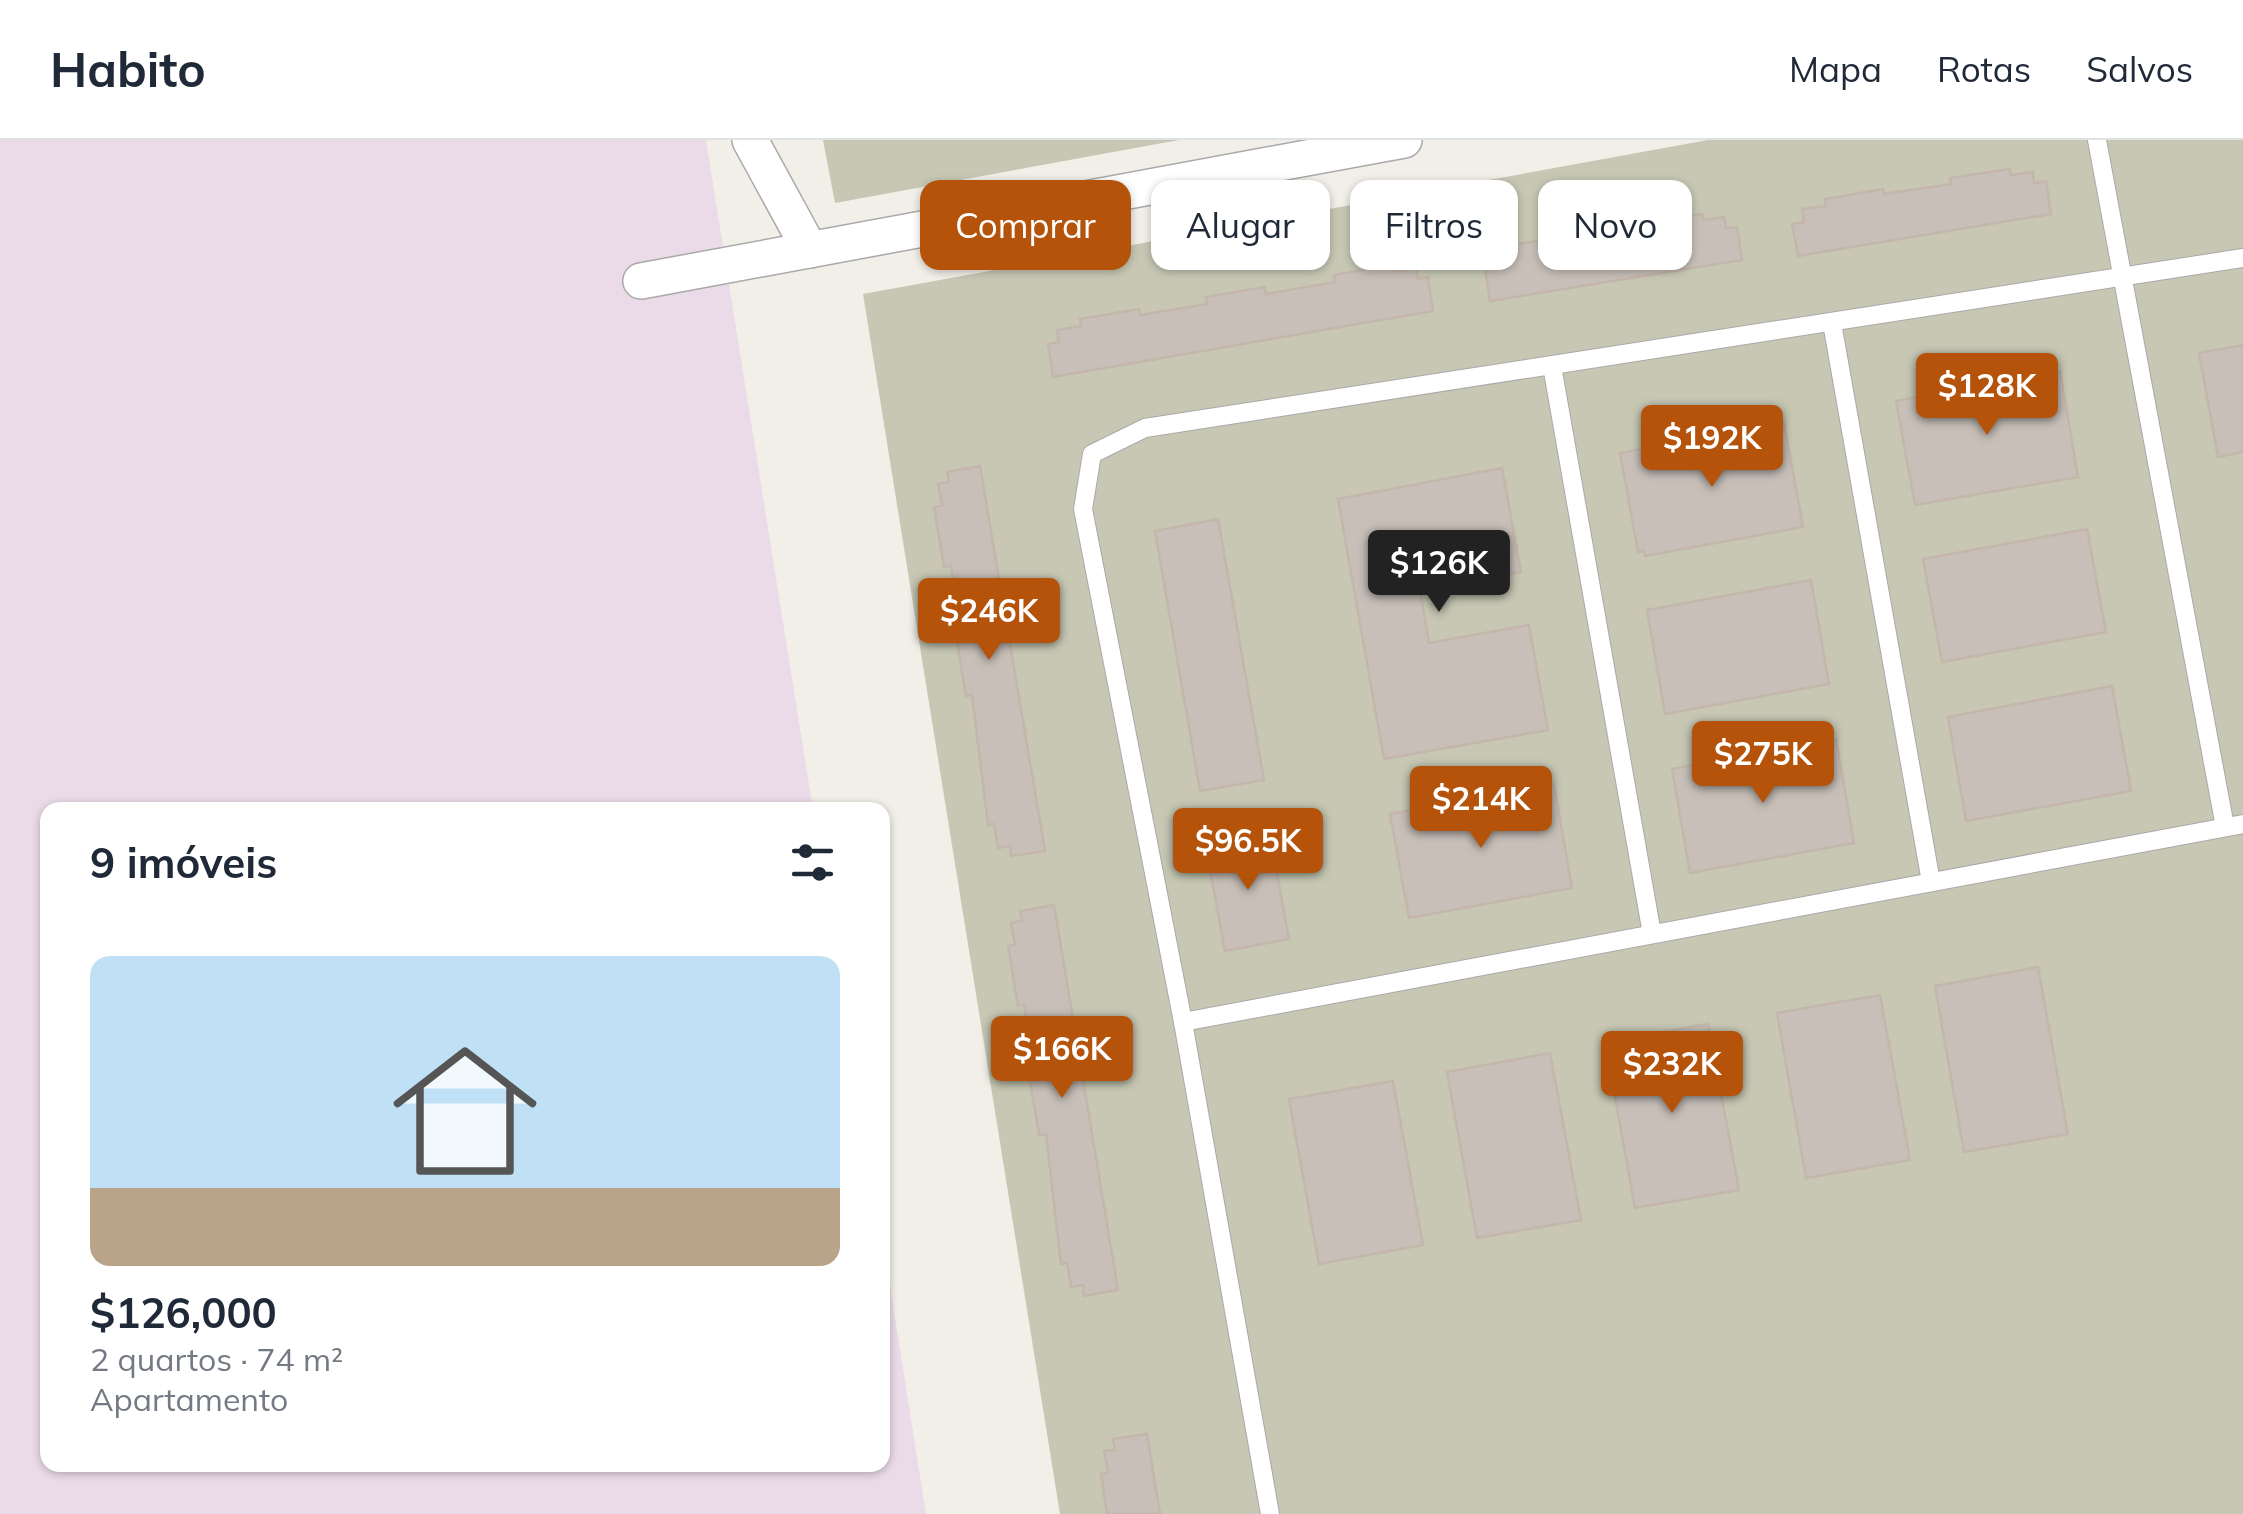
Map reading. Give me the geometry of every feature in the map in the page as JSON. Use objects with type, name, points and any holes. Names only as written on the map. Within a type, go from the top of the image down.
[{"type":"street","points":[[750,140],[810,250]]},
{"type":"street","points":[[641,281],[1404,140]]},
{"type":"lane","points":[[1183,1022],[2234,825],[2096,140]]},
{"type":"lane","points":[[1270,1514],[1183,1022],[1083,510],[1092,454],[1145,428],[2243,258]]},
{"type":"lane","points":[[1832,323],[1931,882]]},
{"type":"lane","points":[[1552,366],[1652,934]]},
{"type":"shaded area","points":[[0,140],[706,140],[812,802],[40,802],[40,1472],[890,1472],[890,1286],[926,1514],[0,1514]]},
{"type":"shaded area","points":[[823,140],[1179,140],[961,180],[920,180],[920,187],[835,203]]},
{"type":"shaded area","points":[[1708,140],[2243,140],[2243,1514],[1060,1514],[863,294],[995,270],[1131,270],[1131,245],[1151,242],[1151,270],[1330,270],[1330,209],[1350,205],[1350,270],[1518,270],[1518,180],[1489,180]]},
{"type":"building","points":[[2010,169],[2011,175],[2033,172],[2034,183],[2046,181],[2051,214],[1798,256],[1792,224],[1804,222],[1802,209],[1826,206],[1825,199],[1883,189],[1884,194],[1951,184],[1950,178]]},
{"type":"building","points":[[1702,214],[1703,220],[1724,217],[1726,228],[1737,227],[1742,260],[1692,268],[1692,216]]},
{"type":"building","points":[[1538,241],[1538,270],[1681,270],[1490,301],[1485,270],[1518,270],[1518,244]]},
{"type":"building","points":[[1364,270],[1416,270],[1418,279],[1428,277],[1433,311],[1053,377],[1048,344],[1059,342],[1057,330],[1081,326],[1080,319],[1139,309],[1140,315],[1207,304],[1206,297],[1265,287],[1266,294],[1335,282],[1334,275]]},
{"type":"building","points":[[2243,345],[2243,452],[2218,457],[2199,353]]},
{"type":"building","points":[[2060,371],[2078,477],[1915,505],[1896,401]]},
{"type":"building","points":[[1784,423],[1803,527],[1645,556],[1644,551],[1638,552],[1620,453]]},
{"type":"building","points":[[980,466],[1045,851],[1011,856],[1010,846],[998,848],[994,824],[988,825],[972,695],[966,696],[956,636],[963,635],[951,566],[944,567],[934,507],[942,506],[938,484],[949,482],[947,472]]},
{"type":"building","points":[[1502,468],[1521,572],[1420,590],[1429,643],[1529,625],[1548,730],[1384,759],[1338,499]]},
{"type":"building","points":[[1218,519],[1264,780],[1200,791],[1155,531]]},
{"type":"building","points":[[2087,529],[2106,632],[1942,662],[1923,559]]},
{"type":"building","points":[[1811,580],[1829,684],[1665,714],[1647,610]]},
{"type":"building","points":[[2112,686],[2131,791],[1966,821],[1948,717]]},
{"type":"building","points":[[1836,739],[1854,843],[1690,873],[1672,769]]},
{"type":"building","points":[[1554,784],[1572,888],[1409,918],[1390,814]]},
{"type":"building","points":[[1270,835],[1289,939],[1225,951],[1206,847]]},
{"type":"building","points":[[1054,905],[1118,1290],[1084,1296],[1083,1285],[1071,1287],[1067,1263],[1061,1264],[1046,1134],[1039,1135],[1029,1075],[1036,1074],[1024,1005],[1018,1006],[1008,946],[1015,945],[1011,923],[1022,921],[1020,911]]},
{"type":"building","points":[[2038,967],[2068,1134],[1964,1152],[1935,986]]},
{"type":"building","points":[[1880,995],[1910,1160],[1806,1178],[1777,1013]]},
{"type":"building","points":[[1708,1024],[1739,1190],[1635,1208],[1605,1042]]},
{"type":"building","points":[[1550,1053],[1581,1220],[1477,1238],[1447,1072]]},
{"type":"building","points":[[1393,1081],[1423,1245],[1319,1264],[1289,1099]]},
{"type":"building","points":[[1147,1434],[1160,1514],[1107,1514],[1101,1474],[1108,1473],[1104,1451],[1115,1450],[1113,1439]]}]
